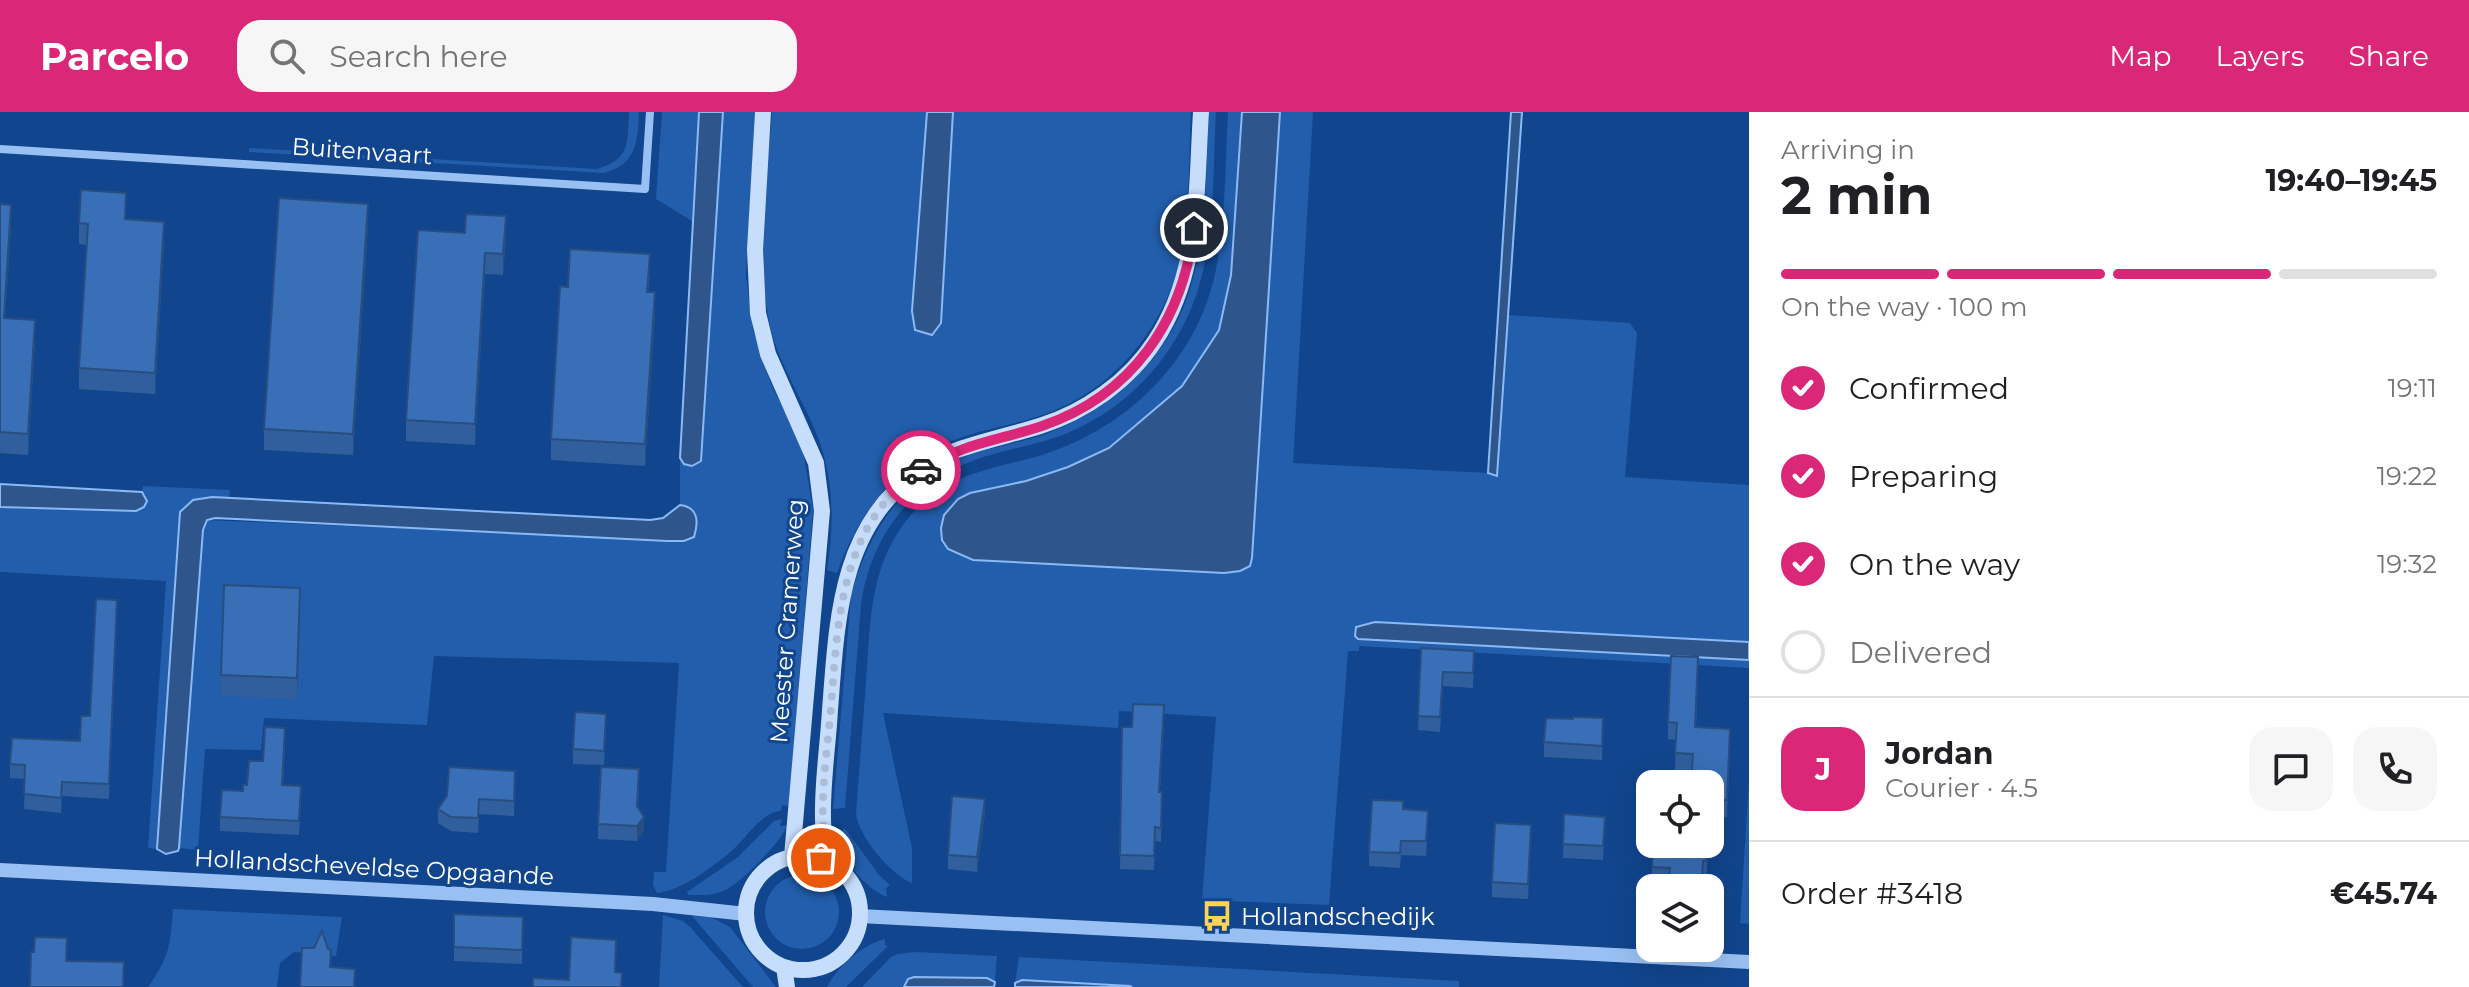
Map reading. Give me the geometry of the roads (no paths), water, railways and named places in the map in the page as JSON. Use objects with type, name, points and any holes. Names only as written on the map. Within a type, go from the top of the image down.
[{"type":"main road","name":"Meester Cramerweg","points":[[763,112],[755,250],[758,313],[768,354],[816,463],[822,511],[792,857]]},
{"type":"main road","name":"Meester Cramerweg","points":[[828,861],[823,819],[838,618],[846,577],[865,530],[898,488],[939,459],[971,445],[1042,426],[1075,412],[1112,387],[1145,354],[1172,312],[1190,257],[1201,112]]},
{"type":"main road","points":[[808,856],[828,861],[845,873],[859,898],[860,916],[855,939],[835,960],[818,968],[784,967],[765,955],[748,929],[748,898],[754,883],[764,871],[792,857],[808,856]]},
{"type":"main road","points":[[784,967],[787,987]]},
{"type":"main road","points":[[816,986],[818,968]]},
{"type":"street","name":"Buitenvaart","points":[[0,149],[645,189],[650,112]]},
{"type":"street","name":"Hollandscheveldse Opgaande","points":[[0,870],[653,904],[746,914]]},
{"type":"street","points":[[860,916],[1749,962]]},
{"type":"place","name":"Hollandschedijk","points":[[1217,916]]}]
